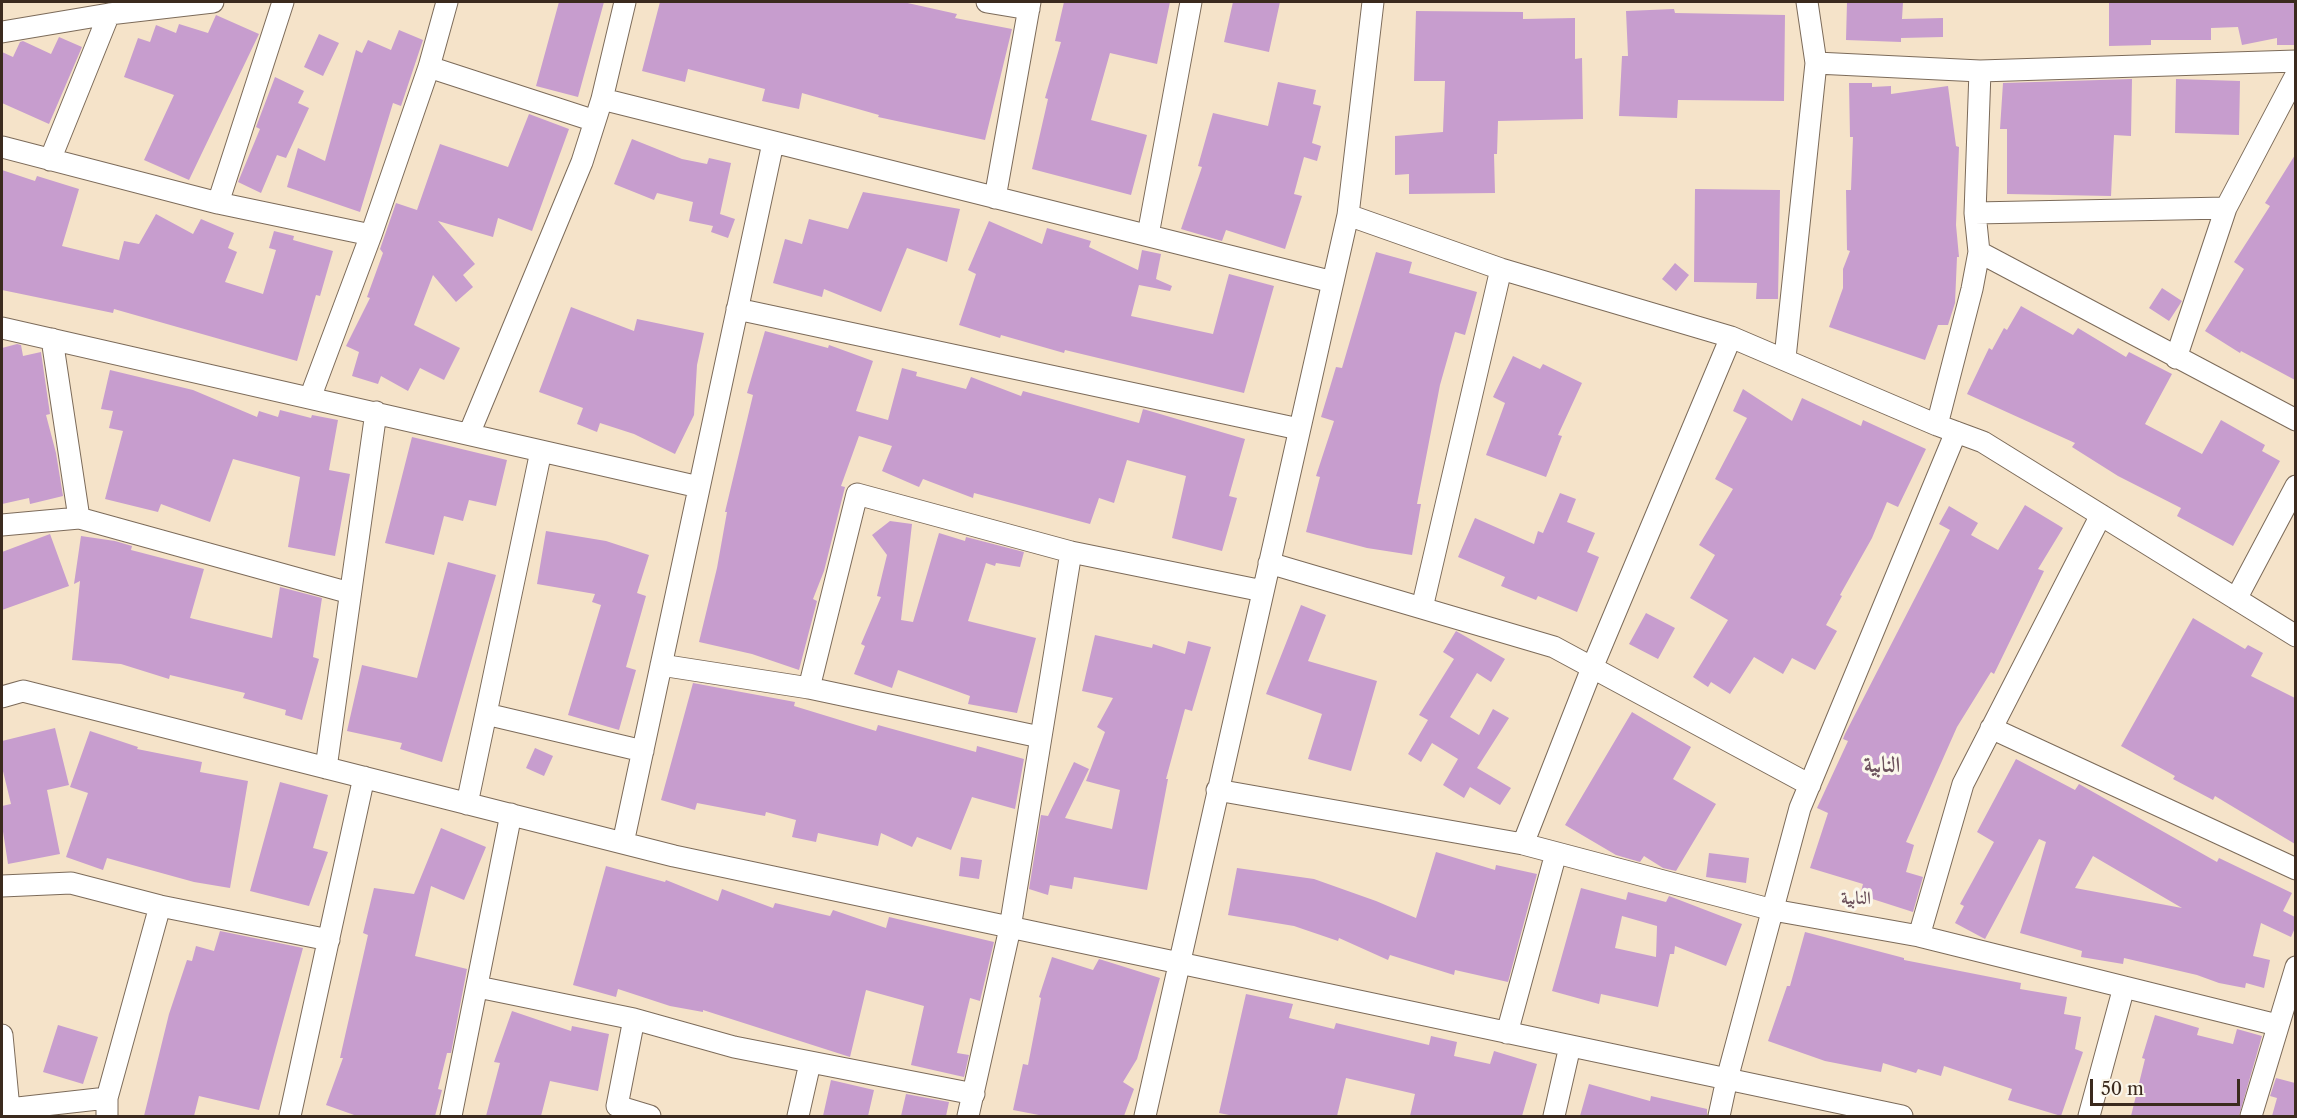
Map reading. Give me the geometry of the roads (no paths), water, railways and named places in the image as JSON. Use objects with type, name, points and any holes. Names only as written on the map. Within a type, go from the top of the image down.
[{"type":"street","points":[[2,33],[109,14],[213,2]]},
{"type":"street","points":[[218,203],[283,2]]},
{"type":"street","points":[[310,398],[371,236],[429,67],[447,2]]},
{"type":"street","points":[[469,434],[582,162],[602,99],[625,2]]},
{"type":"street","points":[[987,2],[1029,5],[995,198]]},
{"type":"street","points":[[1148,235],[1191,2]]},
{"type":"street","points":[[1145,1116],[1348,215],[1373,2]]},
{"type":"street","points":[[1785,358],[1816,63],[1807,2]]},
{"type":"street","points":[[50,160],[109,14]]},
{"type":"street","points":[[1816,63],[1980,71],[2295,61]]},
{"type":"street","points":[[429,67],[595,121]]},
{"type":"street","points":[[1719,1116],[1800,808],[1947,428],[1979,252],[1976,213],[1980,71]]},
{"type":"street","points":[[2176,358],[2226,208],[2295,75]]},
{"type":"street","points":[[602,99],[1333,282]]},
{"type":"street","points":[[623,843],[773,142]]},
{"type":"street","points":[[2,147],[218,203],[371,236]]},
{"type":"street","points":[[1976,213],[2226,208]]},
{"type":"street","points":[[1348,215],[1501,269],[1731,337],[1983,441],[2295,636]]},
{"type":"street","points":[[1979,252],[2295,420]]},
{"type":"street","points":[[1422,608],[1501,269]]},
{"type":"street","points":[[737,309],[1299,429]]},
{"type":"street","points":[[2,328],[699,487]]},
{"type":"street","points":[[1523,844],[1592,668],[1731,337]]},
{"type":"street","points":[[52,339],[79,518]]},
{"type":"street","points":[[326,768],[376,412]]},
{"type":"street","points":[[467,804],[541,451]]},
{"type":"street","points":[[2236,599],[2295,486]]},
{"type":"street","points":[[809,687],[856,494],[1071,552],[1263,591]]},
{"type":"street","points":[[1919,936],[1963,784],[2102,515]]},
{"type":"street","points":[[2,525],[25,520],[79,518],[350,593]]},
{"type":"street","points":[[968,1116],[1010,928],[1071,552]]},
{"type":"street","points":[[1269,563],[1554,647],[1810,785]]},
{"type":"street","points":[[661,665],[809,687],[1040,737]]},
{"type":"street","points":[[2,697],[23,691],[623,843],[1010,928],[1902,1116]]},
{"type":"street","points":[[486,714],[643,751]]},
{"type":"street","points":[[1991,728],[2295,869]]},
{"type":"street","points":[[290,1116],[364,777]]},
{"type":"street","points":[[1217,790],[1523,844],[1773,910],[1919,936],[2277,1025]]},
{"type":"street","points":[[451,1116],[511,814]]},
{"type":"street","points":[[1507,1033],[1556,853]]},
{"type":"street","points":[[2,886],[70,883],[160,906],[329,940]]},
{"type":"street","points":[[2,1035],[5,1111],[107,1107],[160,906]]},
{"type":"street","points":[[2251,1116],[2295,967]]},
{"type":"street","points":[[478,987],[634,1019],[734,1047],[974,1094]]},
{"type":"street","points":[[2089,1116],[2124,987]]},
{"type":"street","points":[[634,1019],[617,1106],[650,1116]]},
{"type":"street","points":[[1554,1116],[1570,1046]]},
{"type":"street","points":[[798,1116],[810,1063]]},
{"type":"district","name":"النابية","points":[[1882,766]]},
{"type":"district","name":"النابية","points":[[1856,899]]}]
